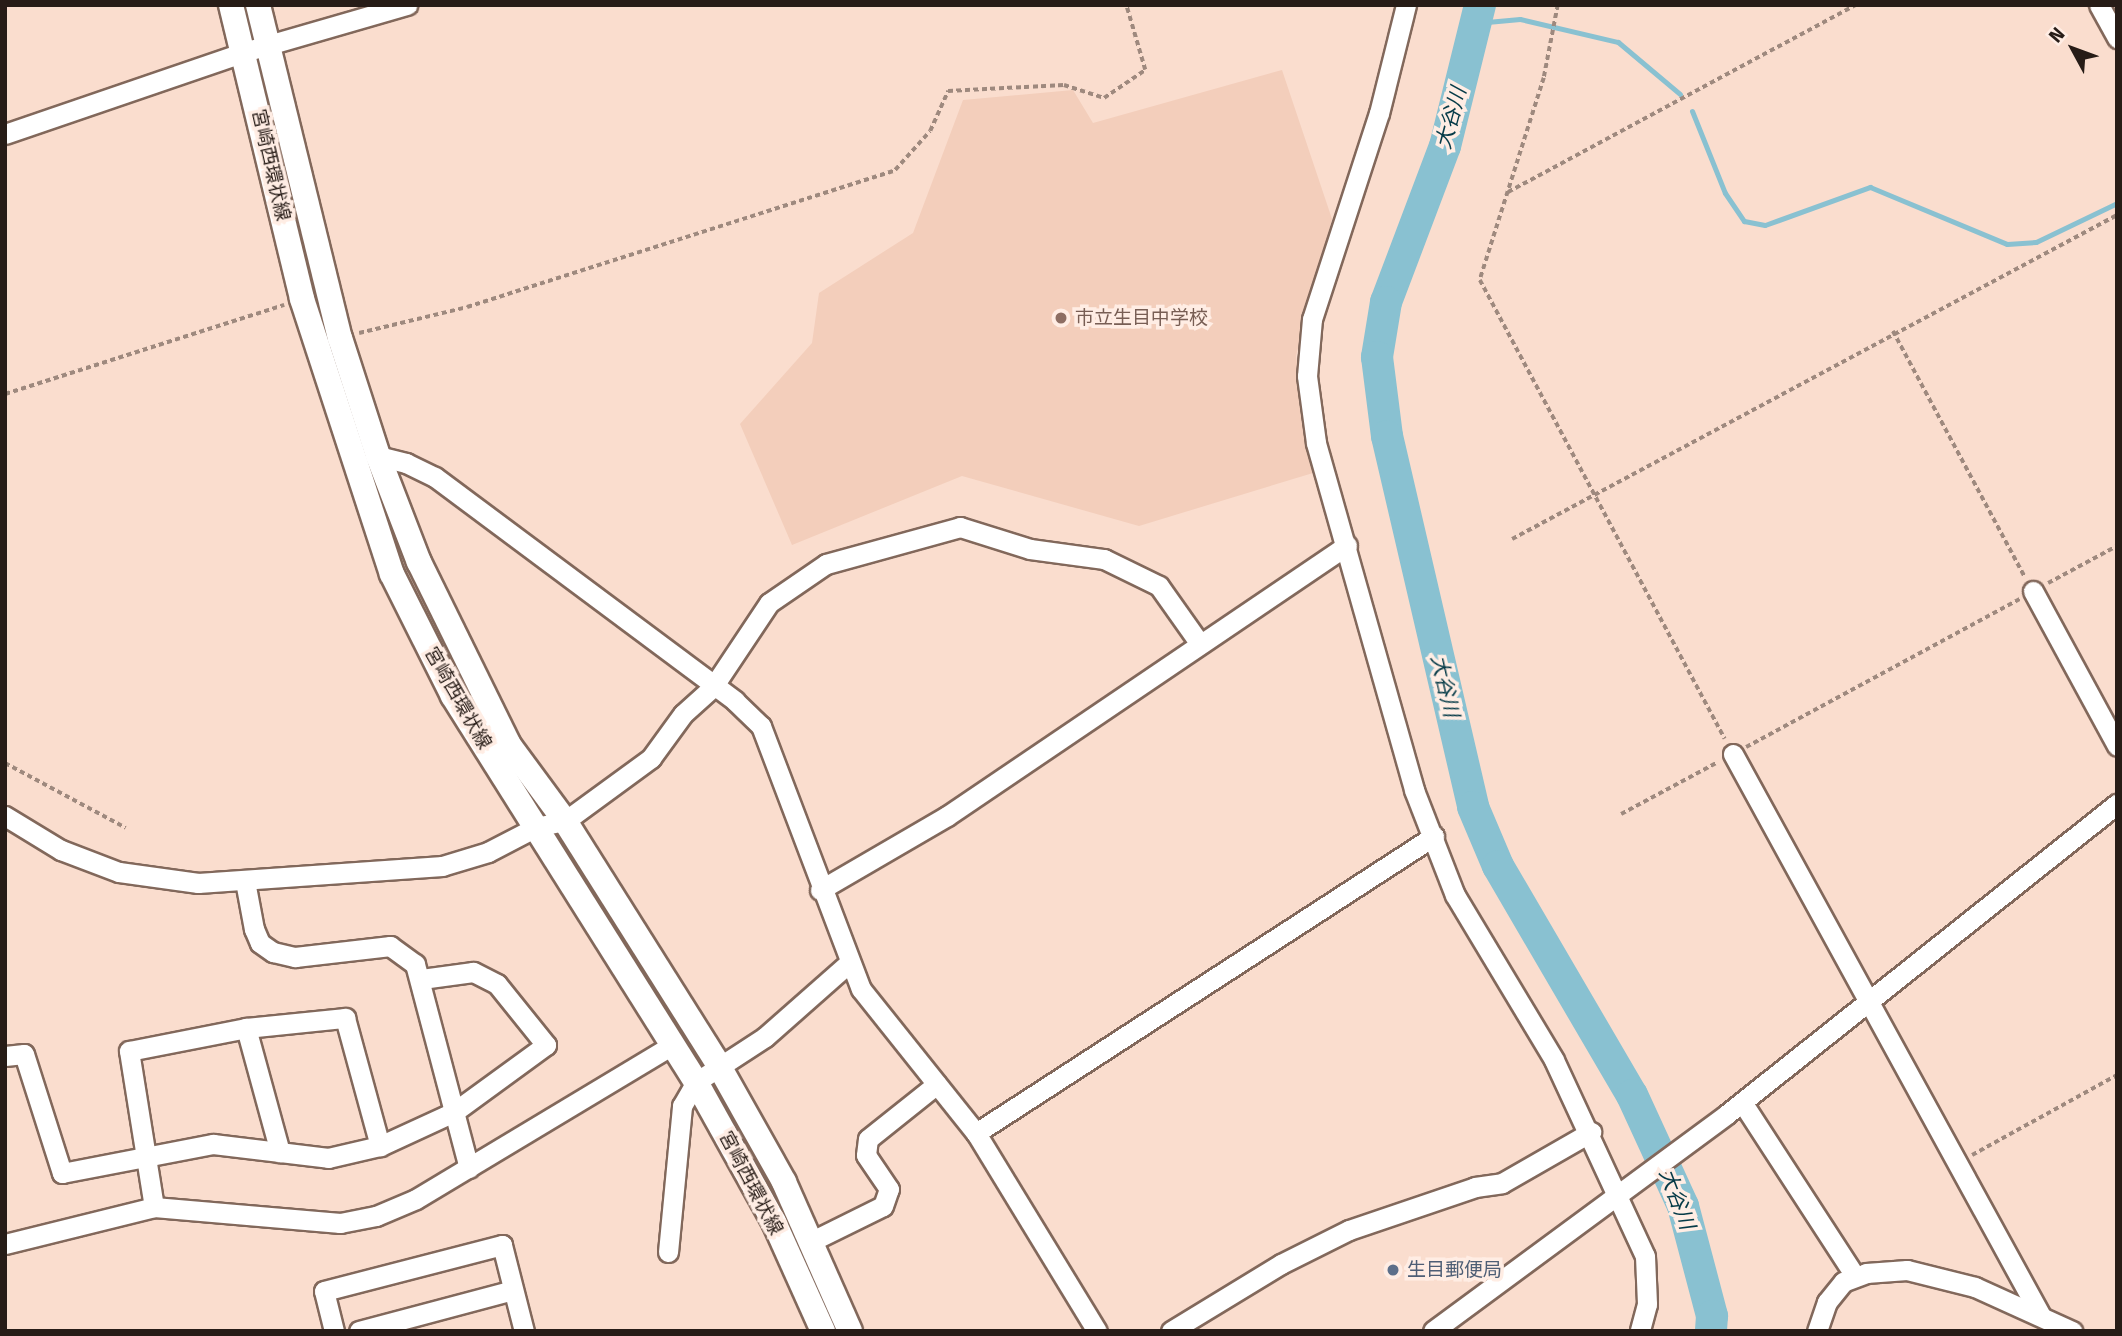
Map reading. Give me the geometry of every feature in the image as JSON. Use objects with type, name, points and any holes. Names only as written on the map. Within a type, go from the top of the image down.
[{"type":"main road","name":"宮崎西環状線","points":[[231,5],[302,299],[392,574],[453,696],[696,1082],[774,1222],[823,1331]]},
{"type":"main road","name":"宮崎西環状線","points":[[258,5],[340,338],[377,456],[419,562],[509,745],[565,821],[719,1066],[784,1182],[850,1331]]},
{"type":"street","points":[[5,134],[244,52],[407,5]]},
{"type":"street","points":[[1406,5],[1379,113],[1312,319],[1307,376],[1316,443],[1347,545],[1414,790],[1455,895],[1554,1060],[1591,1132],[1615,1198],[1645,1256],[1647,1304],[1640,1331]]},
{"type":"street","points":[[2099,5],[2117,38]]},
{"type":"street","points":[[377,456],[406,463],[435,477],[761,726],[820,890],[861,989],[976,1133],[1097,1331]]},
{"type":"street","points":[[5,816],[61,850],[120,872],[198,883],[442,866],[488,852],[536,827],[565,821],[651,758],[682,715],[713,687],[769,603],[826,564],[960,527],[1030,548],[1104,559],[1158,586],[1200,644]]},
{"type":"street","points":[[820,890],[947,816],[1347,545]]},
{"type":"street","points":[[2033,591],[2117,746]]},
{"type":"street","points":[[1733,754],[2040,1314]]},
{"type":"street","points":[[1433,1331],[1727,1114],[2117,803]]},
{"type":"street","points":[[976,1133],[1434,836]]},
{"type":"street","points":[[246,881],[254,929],[260,943],[272,952],[295,957],[390,946],[415,964],[469,1168]]},
{"type":"street","points":[[668,1252],[682,1106],[696,1082],[765,1037],[849,963]]},
{"type":"street","points":[[5,1056],[24,1054],[62,1173],[213,1144],[328,1158],[380,1146],[454,1112],[546,1045],[497,984],[473,971],[421,979]]},
{"type":"street","points":[[154,1208],[149,1156],[129,1051],[246,1028],[345,1018],[380,1146]]},
{"type":"street","points":[[246,1028],[279,1152]]},
{"type":"street","points":[[5,1244],[154,1208],[340,1223],[376,1216],[469,1168],[672,1045]]},
{"type":"street","points":[[810,1242],[883,1206],[889,1189],[866,1155],[868,1139],[937,1084]]},
{"type":"street","points":[[1742,1101],[1855,1276]]},
{"type":"street","points":[[1171,1331],[1281,1264],[1349,1230],[1475,1187],[1502,1183],[1591,1132]]},
{"type":"street","points":[[334,1331],[324,1291],[502,1245],[524,1331]]},
{"type":"street","points":[[1817,1331],[1827,1301],[1843,1282],[1855,1276],[1907,1270],[1935,1276],[2040,1314],[2072,1331]]},
{"type":"street","points":[[359,1331],[513,1290]]},
{"type":"path","points":[[340,338],[467,307],[895,170],[930,131],[948,91],[1064,85],[1104,98],[1145,70],[1126,5]]},
{"type":"path","points":[[1558,5],[1544,78],[1479,280],[1733,754]]},
{"type":"path","points":[[1506,193],[1855,5]]},
{"type":"path","points":[[1512,540],[1893,331],[2117,215]]},
{"type":"path","points":[[5,394],[302,299]]},
{"type":"path","points":[[1893,331],[2033,591]]},
{"type":"path","points":[[1621,814],[2117,546]]},
{"type":"path","points":[[5,763],[126,828]]},
{"type":"path","points":[[1958,1163],[2117,1075]]},
{"type":"shaded area","name":"市立生目中学校","points":[[1282,70],[1332,219],[1296,356],[1313,473],[1139,526],[962,476],[792,545],[740,424],[812,343],[819,293],[913,233],[963,100],[1073,90],[1093,123]]},
{"type":"waterway","name":"大谷川","points":[[1480,5],[1445,146],[1386,302],[1377,357],[1387,436],[1473,807],[1498,866],[1632,1095],[1683,1206],[1712,1316],[1711,1331]]},
{"type":"waterway","points":[[1476,23],[1520,19],[1618,42],[1680,94]]},
{"type":"waterway","points":[[1692,111],[1725,193],[1744,221],[1765,225],[1870,187],[2007,244],[2036,242],[2117,203]]},
{"type":"place","name":"市立生目中学校","points":[[1061,318]]},
{"type":"place","name":"生目郵便局","points":[[1393,1270]]}]
